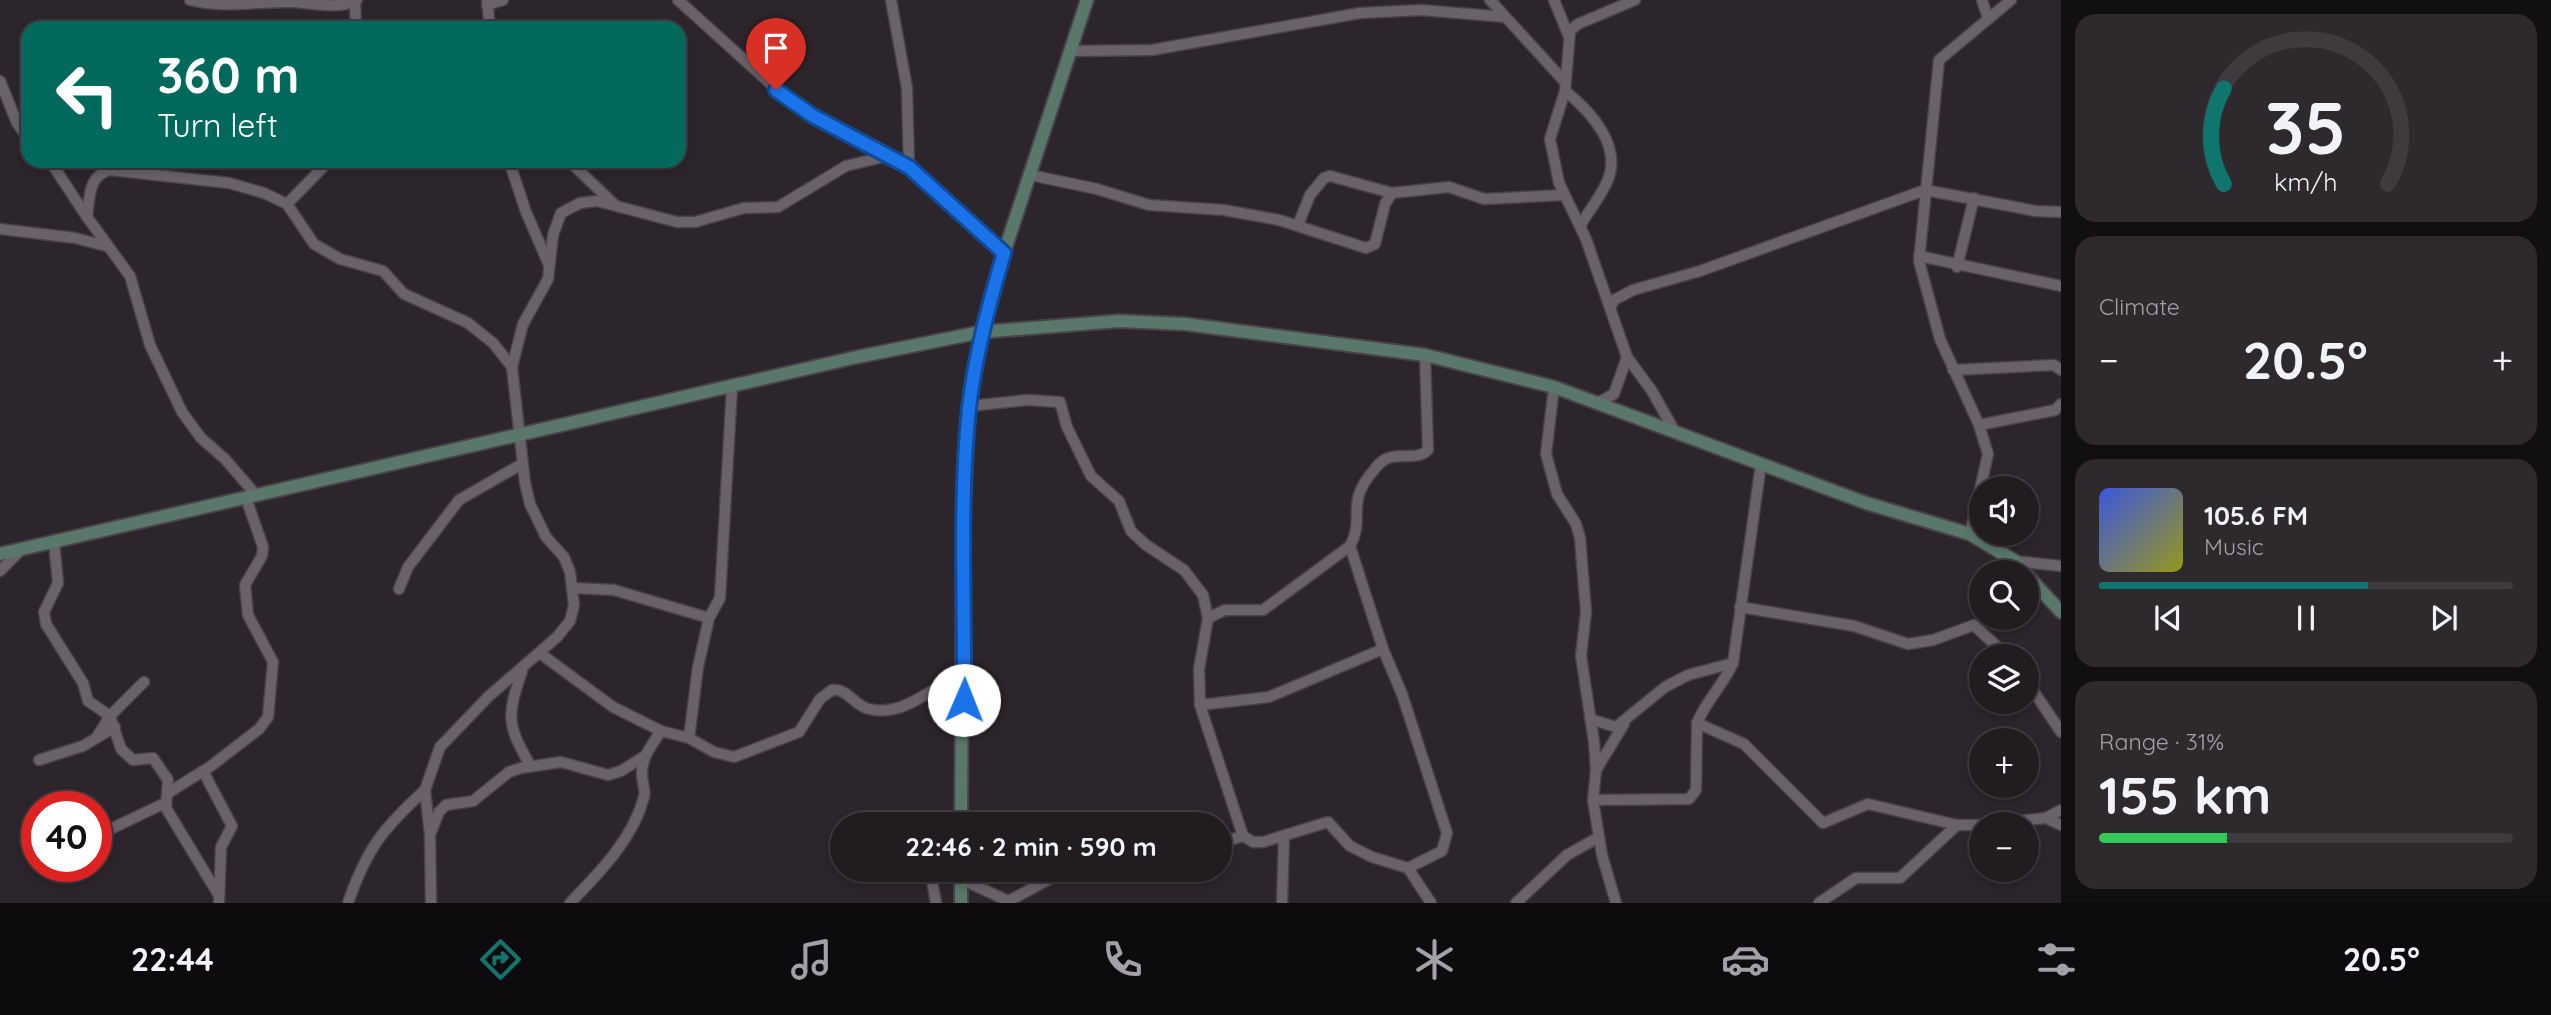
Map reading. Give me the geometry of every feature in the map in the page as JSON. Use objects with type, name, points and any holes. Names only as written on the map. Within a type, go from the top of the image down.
[{"type":"street","points":[[190,0],[230,6],[282,2],[344,5],[356,1],[356,21]]},
{"type":"street","points":[[489,21],[487,3],[503,0]]},
{"type":"street","points":[[678,0],[793,104],[909,167],[1004,253]]},
{"type":"street","points":[[891,0],[908,97],[909,167]]},
{"type":"street","points":[[961,812],[963,521],[969,406],[981,332],[1004,253],[1087,0]]},
{"type":"street","points":[[1490,0],[1581,103],[1600,127],[1610,148],[1612,162],[1608,182],[1580,226]]},
{"type":"street","points":[[1554,0],[1569,37],[1565,87],[1550,139],[1564,195],[1580,226],[1627,357],[1637,368],[1675,432]]},
{"type":"street","points":[[1569,37],[1578,24],[1635,0]]},
{"type":"street","points":[[1982,0],[1988,18]]},
{"type":"street","points":[[1984,476],[1988,459],[1979,425],[1940,339],[1919,257],[1939,60],[2011,0]]},
{"type":"street","points":[[1070,51],[1152,50],[1360,13],[1421,10],[1505,17]]},
{"type":"street","points":[[0,81],[21,128]]},
{"type":"street","points":[[348,903],[368,852],[376,840],[425,790],[440,747],[489,696],[541,654],[570,621],[575,588],[564,557],[537,521],[530,503],[522,464],[512,367],[523,324],[551,268],[553,235],[561,213],[580,203],[614,204],[677,222],[695,222],[744,208],[778,207],[846,166],[887,156]]},
{"type":"street","points":[[55,168],[106,246],[130,276],[150,345],[182,412],[201,438],[225,459],[251,497],[263,547],[262,556],[245,585],[248,615],[273,662],[268,717],[259,729],[169,793]]},
{"type":"street","points":[[287,204],[322,168]]},
{"type":"street","points":[[511,168],[526,212],[551,268]]},
{"type":"street","points":[[576,168],[614,204]]},
{"type":"street","points":[[87,217],[95,176],[110,170],[229,183],[264,193],[287,204],[314,244],[340,259],[383,271],[404,294],[468,323],[493,344],[512,367]]},
{"type":"street","points":[[1030,175],[1097,189],[1149,205],[1224,210],[1298,225],[1371,247],[1375,244],[1385,204],[1392,193]]},
{"type":"street","points":[[1298,225],[1310,195],[1324,178],[1330,176],[1392,193],[1448,187],[1484,199],[1564,195]]},
{"type":"street","points":[[1610,308],[1614,300],[1633,290],[1700,271],[1925,190],[2036,211],[2061,212]]},
{"type":"street","points":[[1957,267],[1973,198]]},
{"type":"street","points":[[0,229],[75,238],[106,246]]},
{"type":"street","points":[[1919,257],[1957,267],[2061,286]]},
{"type":"street","points":[[1922,277],[1941,263]]},
{"type":"street","points":[[0,571],[8,550],[54,542],[981,332],[1071,323],[1153,321],[1425,355],[1554,387],[1866,503],[1969,534]]},
{"type":"street","points":[[1208,618],[1225,610],[1263,610],[1350,546],[1357,532],[1356,501],[1360,488],[1369,475],[1387,458],[1421,455],[1428,450],[1425,355]]},
{"type":"street","points":[[1599,402],[1614,394],[1627,357]]},
{"type":"street","points":[[1953,370],[2053,365],[2061,370]]},
{"type":"street","points":[[688,738],[698,667],[709,618],[720,598],[732,387]]},
{"type":"street","points":[[1554,387],[1546,454],[1554,486],[1580,538],[1586,612],[1581,656],[1597,770],[1593,800],[1599,837],[1616,903]]},
{"type":"street","points":[[969,406],[1027,400],[1060,402],[1067,427],[1091,476],[1119,501],[1131,531],[1184,570],[1198,585],[1207,606],[1208,618],[1199,669],[1200,705],[1243,836],[1253,842],[1284,837],[1328,822],[1350,846],[1372,857],[1408,868],[1430,903]]},
{"type":"street","points":[[1979,425],[2055,410],[2061,404]]},
{"type":"street","points":[[399,589],[408,567],[459,500],[522,464]]},
{"type":"street","points":[[1593,800],[1642,802],[1689,799],[1694,796],[1697,723],[1704,705],[1724,682],[1733,663],[1761,464]]},
{"type":"street","points":[[54,542],[59,576],[44,612],[46,624],[83,683],[88,701],[110,716],[121,749],[128,757],[153,758],[168,780],[169,793],[165,803],[112,828]]},
{"type":"street","points":[[1350,546],[1447,833],[1442,851],[1408,868]]},
{"type":"street","points":[[1990,546],[2013,560]]},
{"type":"street","points":[[2039,564],[2061,566]]},
{"type":"street","points":[[2039,587],[2061,612]]},
{"type":"street","points":[[575,588],[614,590],[709,618]]},
{"type":"street","points":[[1740,607],[1848,624],[1908,643],[1933,640],[1974,625],[1994,644]]},
{"type":"street","points":[[1200,705],[1269,697],[1383,649]]},
{"type":"street","points":[[541,654],[613,707],[661,731],[688,738],[714,752],[734,757],[799,732],[807,724],[820,699],[832,690],[845,692],[865,709],[888,710],[912,704],[942,682],[964,675]]},
{"type":"street","points":[[1597,770],[1624,723],[1640,706],[1665,687],[1688,675],[1733,663]]},
{"type":"street","points":[[523,669],[509,715],[514,735],[530,765]]},
{"type":"street","points":[[97,738],[110,716],[144,682]]},
{"type":"street","points":[[2039,699],[2061,732]]},
{"type":"street","points":[[1590,719],[1607,726],[1624,723]]},
{"type":"street","points":[[1697,723],[1744,744],[1823,823],[1868,804],[1957,825],[1969,825]]},
{"type":"street","points":[[40,760],[60,755],[115,727]]},
{"type":"street","points":[[570,903],[615,853],[632,826],[645,793],[641,773],[645,756],[661,731]]},
{"type":"street","points":[[430,835],[439,812],[446,805],[473,801],[509,772],[530,765],[561,762],[608,775],[621,772],[645,756]]},
{"type":"street","points":[[203,771],[232,826],[221,847],[219,901]]},
{"type":"street","points":[[425,790],[430,835],[430,903]]},
{"type":"street","points":[[165,803],[219,901]]},
{"type":"street","points":[[2039,819],[2061,810]]},
{"type":"street","points":[[2046,818],[2061,825]]},
{"type":"street","points":[[1819,903],[1856,878],[1900,878],[1957,825]]},
{"type":"street","points":[[1232,839],[1243,836]]},
{"type":"street","points":[[1282,903],[1284,837]]},
{"type":"street","points":[[1516,903],[1567,855],[1599,837]]},
{"type":"street","points":[[932,882],[936,903]]},
{"type":"street","points":[[961,882],[961,903]]},
{"type":"street","points":[[974,882],[1005,902],[1043,882]]},
{"type":"route","points":[[776,90],[813,116],[909,167],[1004,253],[981,332],[969,406],[963,521],[964,700]]}]
